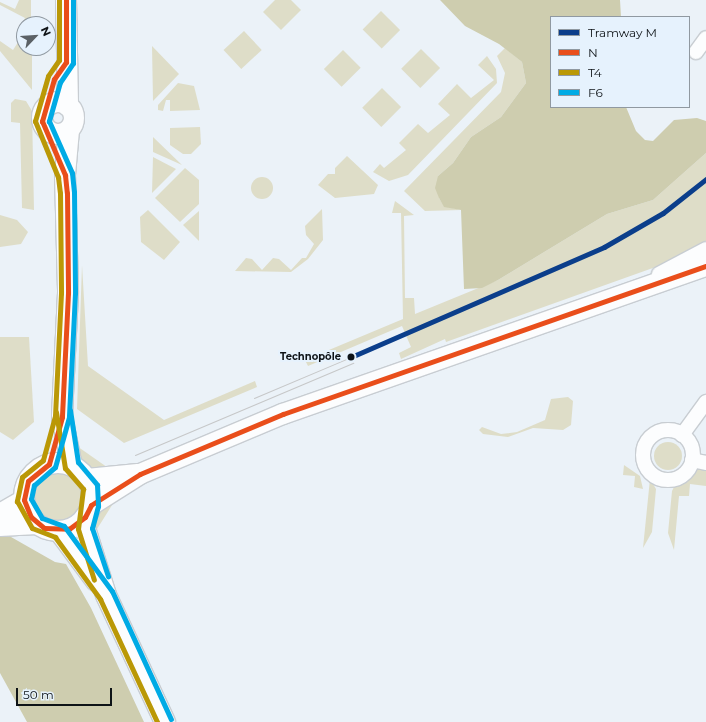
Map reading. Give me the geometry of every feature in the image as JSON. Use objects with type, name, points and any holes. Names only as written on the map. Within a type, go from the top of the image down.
[{"type":"street","points":[[37,524],[24,500],[28,481],[49,464],[62,417],[68,293],[65,176],[69,130],[74,116],[68,106],[66,0]]},
{"type":"street","points":[[696,52],[706,38]]},
{"type":"street","points":[[65,176],[42,120],[54,79],[66,62]]},
{"type":"street","points":[[46,107],[55,102],[68,106]]},
{"type":"street","points":[[46,130],[55,134],[69,130]]},
{"type":"street","points":[[583,308],[706,249]]},
{"type":"street","points":[[59,531],[78,524],[88,511],[140,474],[283,414],[706,266]]},
{"type":"street","points":[[682,435],[706,402]]},
{"type":"street","points":[[62,417],[72,466]]},
{"type":"street","points":[[668,430],[682,435],[699,462],[686,473],[666,480],[652,474],[644,461],[645,446],[655,434],[668,430]]},
{"type":"street","points":[[49,464],[72,466],[87,479],[140,474]]},
{"type":"street","points":[[87,479],[90,546],[106,595],[165,722]]},
{"type":"street","points":[[0,514],[24,500]]},
{"type":"street","points":[[0,526],[37,524],[59,531],[106,595]]},
{"type":"green space","points":[[19,0],[31,0],[31,16],[21,16],[0,5],[0,2],[15,9]]},
{"type":"green space","points":[[275,0],[291,0],[301,10],[281,30],[263,12]]},
{"type":"green space","points":[[440,0],[620,0],[621,16],[550,16],[550,108],[626,108],[636,131],[645,140],[653,141],[674,120],[697,118],[706,121],[706,153],[653,200],[607,214],[498,280],[482,288],[464,289],[461,210],[444,207],[435,188],[438,176],[453,163],[471,137],[501,117],[526,83],[522,62],[499,44],[465,26]]},
{"type":"green space","points":[[381,11],[400,30],[382,48],[363,29]]},
{"type":"green space","points":[[244,31],[262,50],[241,69],[224,50]]},
{"type":"green space","points":[[0,41],[13,50],[16,45],[16,56],[32,56],[32,90],[0,51]]},
{"type":"green space","points":[[152,46],[179,74],[153,101]]},
{"type":"green space","points":[[505,48],[522,62],[526,83],[501,117],[471,137],[453,163],[438,176],[439,198],[444,206],[461,210],[425,211],[404,191],[501,92],[505,73],[497,56]]},
{"type":"green space","points":[[421,49],[440,68],[420,88],[401,69]]},
{"type":"green space","points":[[343,50],[361,68],[342,87],[324,69]]},
{"type":"green space","points":[[487,56],[496,69],[497,83],[408,175],[389,181],[373,172],[380,164],[384,168],[406,150],[399,143],[418,124],[428,133],[450,115],[438,104],[457,84],[471,98],[494,80],[478,65]]},
{"type":"green space","points":[[178,83],[194,86],[200,110],[170,111],[170,100],[166,100],[163,111],[158,110],[158,105]]},
{"type":"green space","points":[[382,88],[401,107],[381,127],[362,108]]},
{"type":"green space","points":[[15,99],[26,101],[32,111],[34,210],[22,208],[20,123],[11,122],[11,103]]},
{"type":"green space","points":[[200,127],[201,144],[191,154],[183,154],[170,145],[170,128]]},
{"type":"green space","points":[[153,137],[182,165],[153,152]]},
{"type":"green space","points":[[706,153],[706,244],[678,259],[446,342],[445,339],[401,359],[399,353],[411,347],[402,326],[308,366],[305,360],[403,319],[401,213],[392,213],[395,201],[414,215],[404,216],[405,298],[414,298],[415,314],[498,280],[607,214],[653,200]]},
{"type":"green space","points":[[347,156],[378,185],[374,194],[335,198],[318,185],[328,174],[335,174],[335,168]]},
{"type":"green space","points":[[153,157],[176,169],[152,193]]},
{"type":"green space","points":[[185,168],[199,180],[199,204],[180,222],[155,198]]},
{"type":"green space","points":[[262,177],[266,178],[272,184],[272,192],[266,198],[262,199],[258,198],[252,192],[251,188],[252,184],[258,178]]},
{"type":"green space","points":[[322,209],[323,240],[308,259],[291,272],[235,271],[246,258],[252,259],[262,270],[273,258],[279,259],[291,270],[302,258],[306,258],[314,244],[306,235],[305,226]]},
{"type":"green space","points":[[148,210],[180,242],[164,260],[141,242],[140,217]]},
{"type":"green space","points":[[199,211],[199,241],[183,225]]},
{"type":"green space","points":[[0,215],[17,220],[28,232],[21,244],[0,247]]},
{"type":"green space","points":[[82,265],[88,366],[164,420],[255,381],[257,387],[124,443],[77,409]]},
{"type":"green space","points":[[0,337],[29,337],[34,422],[13,440],[0,432]]},
{"type":"green space","points":[[568,397],[573,401],[571,425],[563,430],[533,428],[508,437],[483,434],[479,430],[482,427],[501,434],[517,432],[545,420],[551,399]]},
{"type":"green space","points":[[668,442],[678,446],[682,456],[678,466],[668,470],[658,466],[654,456],[658,446]]},
{"type":"green space","points":[[74,444],[114,472],[88,468],[78,458]]},
{"type":"green space","points":[[624,465],[640,476],[643,489],[634,487],[635,476],[623,475]]},
{"type":"green space","points":[[697,468],[706,468],[706,486],[690,484],[689,496],[679,496],[674,550],[668,533],[672,491],[675,485]]},
{"type":"green space","points":[[57,472],[71,476],[78,483],[82,497],[78,511],[71,518],[57,522],[43,518],[36,511],[32,497],[36,483],[43,476]]},
{"type":"green space","points":[[650,479],[656,489],[652,532],[643,548]]},
{"type":"green space","points":[[119,494],[92,537],[96,511]]},
{"type":"green space","points":[[4,533],[55,562],[66,564],[91,608],[144,722],[27,722],[0,673],[0,535]]},
{"type":"tram line","name":"M","points":[[351,357],[604,247],[663,213],[706,179]]},
{"type":"tram line","points":[[254,398],[351,357]]},
{"type":"tram line","points":[[135,455],[353,363]]},
{"type":"transit line","name":"T4","points":[[59,0],[59,60],[48,76],[35,121],[58,177],[60,193],[61,293],[55,416],[43,460],[22,477],[17,501],[32,528],[55,537],[100,599],[157,722]]},
{"type":"transit line","name":"N","points":[[66,0],[66,62],[54,79],[42,121],[65,175],[67,193],[68,293],[62,417],[49,464],[28,481],[24,500],[31,517],[44,528],[69,529],[85,517],[91,505],[140,474],[283,414],[706,266]]},
{"type":"transit line","name":"F6","points":[[73,0],[73,63],[60,82],[49,121],[72,173],[74,192],[75,293],[69,417],[55,467],[34,485],[31,499],[42,518],[64,526],[112,591],[171,719]]},
{"type":"transit line","name":"F6","points":[[70,410],[78,462],[97,485],[98,506],[92,528],[108,576]]},
{"type":"transit line","name":"T4","points":[[56,412],[65,468],[83,489],[78,529],[94,580]]},
{"type":"place","name":"Technopôle","points":[[351,357]]}]
